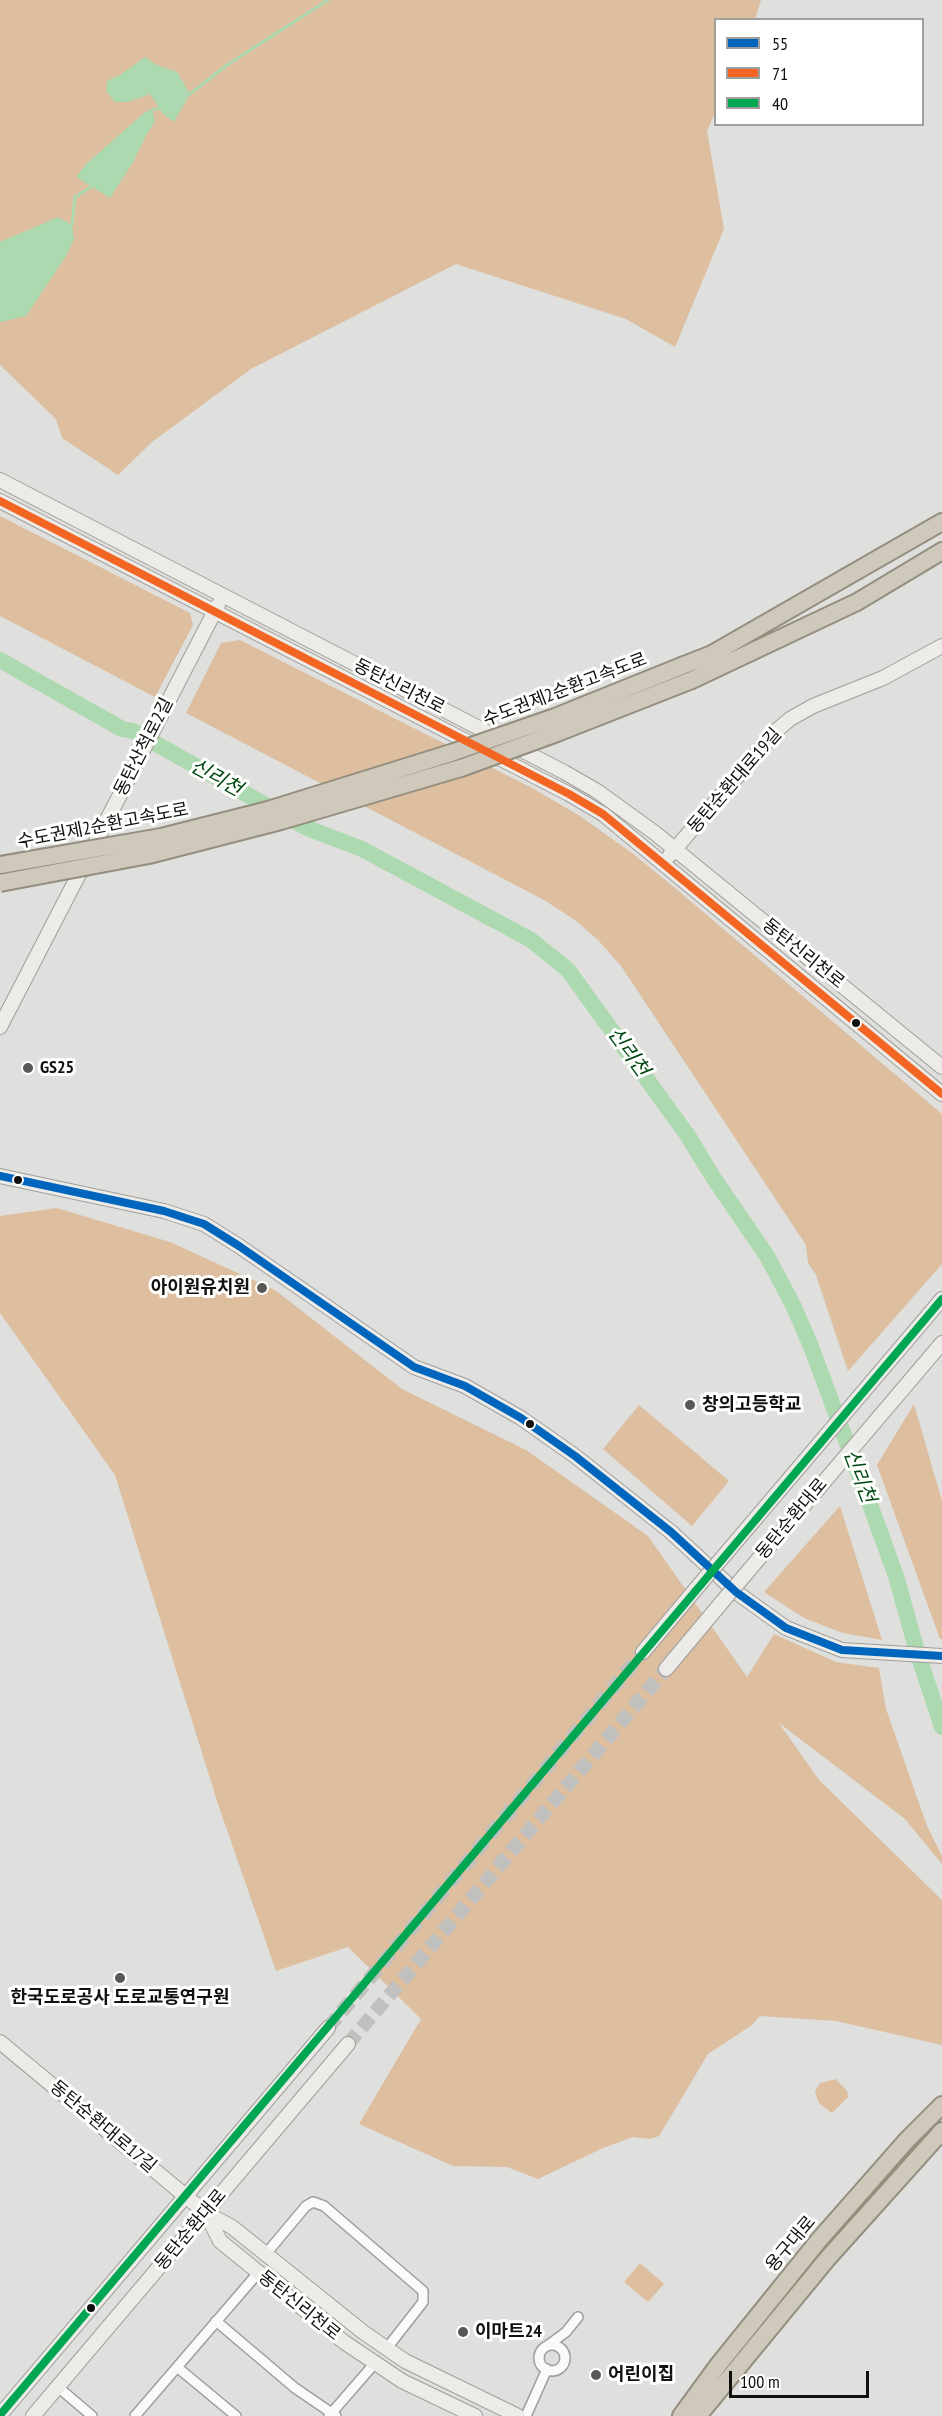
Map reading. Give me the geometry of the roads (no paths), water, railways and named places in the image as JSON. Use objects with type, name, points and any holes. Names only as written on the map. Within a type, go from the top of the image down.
[{"type":"highway","name":"수도권제2순환고속도로","points":[[0,865],[161,837],[268,810],[451,753],[555,717],[712,654],[942,522]]},
{"type":"highway","name":"수도권제2순환고속도로","points":[[0,883],[149,855],[281,821],[461,768],[692,680],[857,602],[942,551]]},
{"type":"highway","name":"용구대로","points":[[701,2407],[819,2240],[906,2141],[942,2105]]},
{"type":"highway","name":"용구대로","points":[[681,2416],[701,2407],[828,2258],[942,2131]]},
{"type":"highway","points":[[670,2416],[701,2407]]},
{"type":"main road","name":"동탄신리천로","points":[[0,480],[564,772],[629,813],[942,1067]]},
{"type":"main road","name":"동탄신리천로","points":[[0,501],[569,794],[616,825],[942,1094]]},
{"type":"main road","points":[[170,588],[178,583],[176,571]]},
{"type":"main road","name":"동탄산척로2길","points":[[0,1027],[224,596]]},
{"type":"main road","points":[[259,634],[257,624],[266,617]]},
{"type":"main road","name":"동탄순환대로19길","points":[[663,863],[776,731],[790,719],[813,706],[883,678],[942,646]]},
{"type":"main road","points":[[616,825],[625,827],[630,825],[629,813]]},
{"type":"main road","points":[[706,899],[706,885],[711,883],[721,886]]},
{"type":"main road","points":[[0,1176],[164,1211],[204,1224],[414,1367],[465,1386],[521,1418],[575,1456],[636,1504],[671,1532],[736,1592],[786,1628],[842,1650],[942,1656]]},
{"type":"main road","name":"동탄순환대로","points":[[643,1652],[942,1299]]},
{"type":"main road","name":"동탄순환대로","points":[[666,1669],[942,1342]]},
{"type":"main road","name":"동탄순환대로","points":[[0,2415],[328,2028]]},
{"type":"main road","name":"동탄순환대로17길","points":[[0,2042],[206,2213]]},
{"type":"main road","name":"동탄순환대로","points":[[33,2416],[348,2044]]},
{"type":"main road","name":"동탄신리천로","points":[[206,2213],[232,2228],[405,2361],[518,2416]]},
{"type":"main road","name":"동탄신리천로","points":[[206,2213],[220,2241],[317,2322],[402,2381],[475,2416]]},
{"type":"street","name":"동탄신리천로","points":[[266,2254],[306,2206],[313,2202],[324,2206],[423,2291],[423,2302],[387,2348]]},
{"type":"street","points":[[141,2414],[177,2367],[258,2273]]},
{"type":"street","points":[[566,2332],[562,2342],[564,2359],[561,2366],[555,2370],[547,2370],[541,2364],[539,2355],[566,2332],[578,2317]]},
{"type":"street","points":[[216,2321],[295,2388],[332,2415],[375,2363]]},
{"type":"street","points":[[547,2346],[556,2346],[562,2351]]},
{"type":"street","points":[[177,2367],[236,2416]]},
{"type":"street","points":[[526,2416],[547,2370]]},
{"type":"street","points":[[58,2387],[92,2416]]},
{"type":"waterway","points":[[190,94],[227,65],[328,0]]},
{"type":"waterway","points":[[152,110],[162,108]]},
{"type":"waterway","points":[[72,225],[75,197],[91,187]]},
{"type":"waterway","name":"신리천","points":[[0,660],[122,729],[133,731],[307,828],[362,849],[531,940],[568,970],[688,1136],[767,1256],[793,1305],[810,1344],[896,1576],[916,1648],[942,1727]]},
{"type":"tunnel","points":[[328,2028],[643,1652]]},
{"type":"tunnel","points":[[348,2044],[666,1669]]},
{"type":"place","name":"GS25","points":[[28,1068]]},
{"type":"place","name":"아이원유치원","points":[[262,1288]]},
{"type":"place","name":"창의고등학교","points":[[690,1405]]},
{"type":"place","name":"한국도로공사 도로교통연구원","points":[[120,1978]]},
{"type":"place","name":"이마트24","points":[[463,2332]]},
{"type":"place","name":"어린이집","points":[[596,2375]]}]
